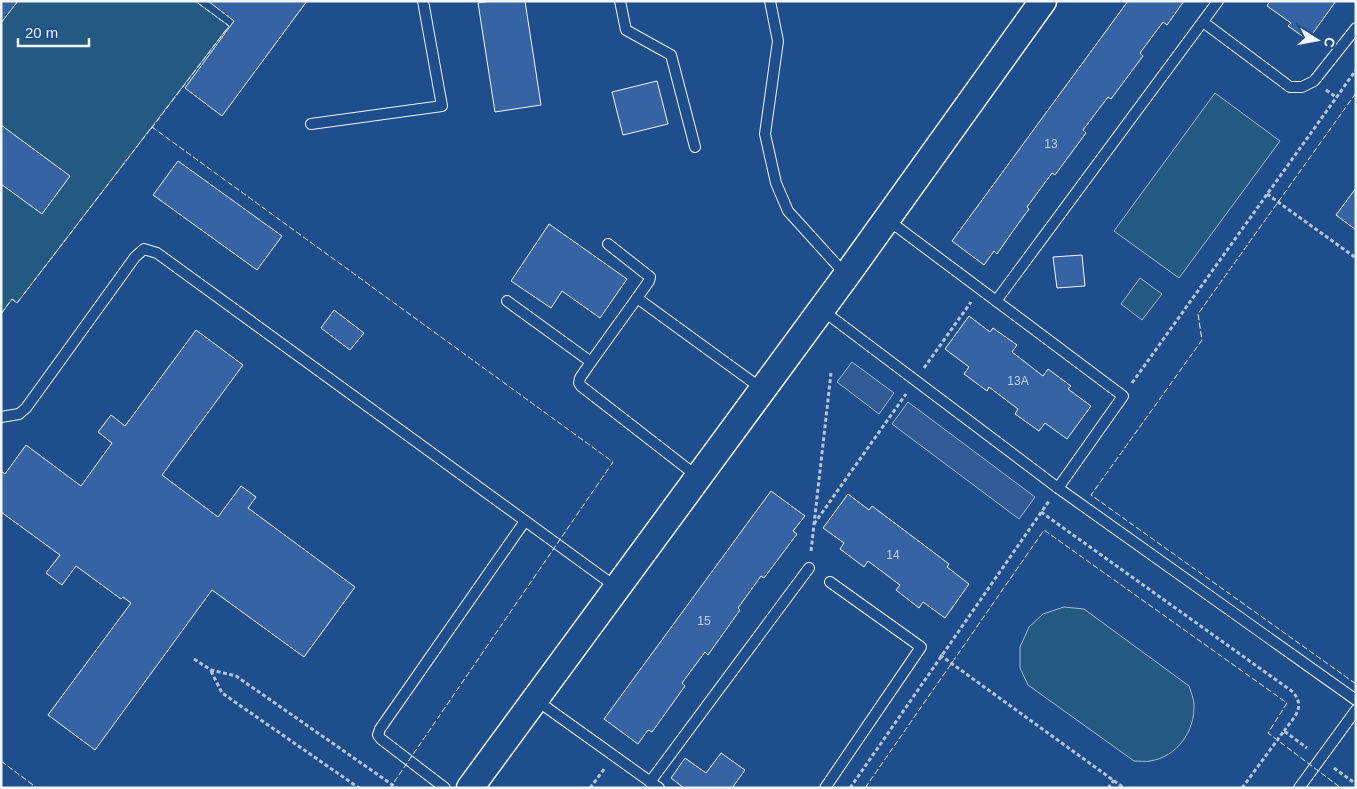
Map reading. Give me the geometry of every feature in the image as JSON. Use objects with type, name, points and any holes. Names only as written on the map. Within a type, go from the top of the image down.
[{"type":"street","points":[[470,788],[887,220],[1043,1]]},
{"type":"lane","points":[[311,124],[442,106],[423,1]]},
{"type":"lane","points":[[620,1],[626,30],[671,55],[695,148]]},
{"type":"lane","points":[[770,1],[778,41],[766,134],[776,183],[788,211],[846,276]]},
{"type":"lane","points":[[996,301],[1218,1]]},
{"type":"lane","points":[[1203,22],[1290,86],[1302,87],[1314,81],[1356,28]]},
{"type":"lane","points":[[887,220],[1123,396],[1058,488]]},
{"type":"lane","points":[[608,244],[650,277],[580,378],[579,383],[698,477]]},
{"type":"lane","points":[[1,418],[19,414],[26,408],[135,257],[144,250],[157,252],[617,588]]},
{"type":"lane","points":[[637,298],[763,390]]},
{"type":"lane","points":[[507,301],[591,362]]},
{"type":"lane","points":[[821,310],[1058,488],[1356,700]]},
{"type":"lane","points":[[446,788],[378,735],[385,721],[525,521]]},
{"type":"lane","points":[[535,700],[654,785],[809,568]]},
{"type":"lane","points":[[825,788],[921,647],[830,582]]},
{"type":"lane","points":[[1299,788],[1356,710]]},
{"type":"path","points":[[1123,396],[1356,70]]},
{"type":"path","points":[[1267,194],[1356,258]]},
{"type":"path","points":[[814,524],[980,289]]},
{"type":"path","points":[[809,568],[831,373]]},
{"type":"path","points":[[850,788],[1058,488]]},
{"type":"path","points":[[1041,512],[1293,692],[1300,704],[1298,711],[1242,788]]},
{"type":"path","points":[[921,647],[941,655],[1124,788]]},
{"type":"path","points":[[194,658],[211,670],[236,676],[396,788]]},
{"type":"path","points":[[211,670],[222,693],[359,788]]},
{"type":"path","points":[[1284,731],[1356,784]]},
{"type":"path","points":[[590,788],[614,756]]},
{"type":"path","points":[[1108,788],[1114,780]]},
{"type":"shaded area","points":[[1,1],[195,1],[229,26],[17,303],[12,299],[1,314]]},
{"type":"shaded area","points":[[1215,93],[1280,141],[1179,278],[1114,231]]},
{"type":"shaded area","points":[[1140,278],[1162,294],[1142,320],[1121,304]]},
{"type":"shaded area","points":[[852,362],[894,393],[879,414],[837,382]]},
{"type":"shaded area","points":[[908,402],[1035,497],[1019,519],[892,424]]},
{"type":"shaded area","points":[[1064,607],[1084,609],[1189,686],[1194,703],[1194,715],[1188,733],[1176,748],[1168,754],[1160,759],[1134,761],[1028,685],[1020,668],[1020,647],[1029,627],[1043,614]]},
{"type":"building","points":[[1,1],[18,1],[1,23]]},
{"type":"building","points":[[208,1],[307,1],[222,116],[185,88],[234,21]]},
{"type":"building","points":[[525,1],[541,105],[495,112],[478,3]]},
{"type":"building","points":[[1128,1],[1184,1],[1167,25],[1163,22],[1140,53],[1143,56],[1111,99],[1108,97],[1083,130],[1086,133],[1055,175],[1052,173],[1027,207],[1029,209],[997,254],[994,251],[984,265],[952,241]]},
{"type":"building","points":[[1270,1],[1336,1],[1308,40],[1288,26],[1291,23],[1267,6]]},
{"type":"building","points":[[657,81],[668,124],[623,135],[612,92]]},
{"type":"building","points":[[1,125],[70,176],[42,214],[1,184]]},
{"type":"building","points":[[178,161],[282,236],[257,270],[153,195]]},
{"type":"building","points":[[1356,188],[1356,230],[1336,215]]},
{"type":"building","points":[[549,224],[627,279],[600,318],[562,291],[551,308],[511,281]]},
{"type":"building","points":[[1082,255],[1085,286],[1057,288],[1053,257]]},
{"type":"building","points":[[334,310],[364,333],[350,350],[321,328]]},
{"type":"building","points":[[969,316],[990,332],[993,328],[1017,345],[1012,352],[1043,376],[1048,369],[1071,386],[1068,389],[1091,406],[1067,439],[1045,423],[1039,431],[1015,414],[1018,409],[989,387],[987,391],[964,374],[969,367],[945,349]]},
{"type":"building","points":[[196,330],[243,365],[162,475],[218,517],[241,486],[256,497],[248,508],[355,587],[304,657],[212,590],[95,750],[48,715],[131,603],[123,597],[121,599],[76,566],[62,585],[46,573],[60,555],[1,512],[1,471],[5,474],[26,445],[81,486],[112,443],[98,432],[111,415],[125,426]]},
{"type":"building","points":[[771,491],[805,516],[793,531],[797,534],[764,578],[761,576],[738,608],[740,610],[708,655],[705,652],[682,683],[685,686],[652,732],[648,730],[638,744],[604,719]]},
{"type":"building","points":[[848,494],[869,510],[872,506],[949,564],[947,567],[969,584],[945,618],[923,602],[919,608],[896,590],[900,585],[868,561],[864,567],[840,549],[844,543],[823,528]]},
{"type":"building","points":[[721,753],[745,770],[732,788],[684,788],[671,778],[685,758],[706,773]]},
{"type":"fence","points":[[151,129],[229,26],[195,1]]},
{"type":"fence","points":[[1356,93],[1198,314],[1202,340],[1091,495],[1356,684]]},
{"type":"fence","points":[[1,314],[12,299],[17,303],[152,127],[613,462],[390,788]]},
{"type":"fence","points":[[865,788],[1044,530],[1287,703],[1268,733],[1341,788]]},
{"type":"fence","points":[[1,761],[37,788]]}]
